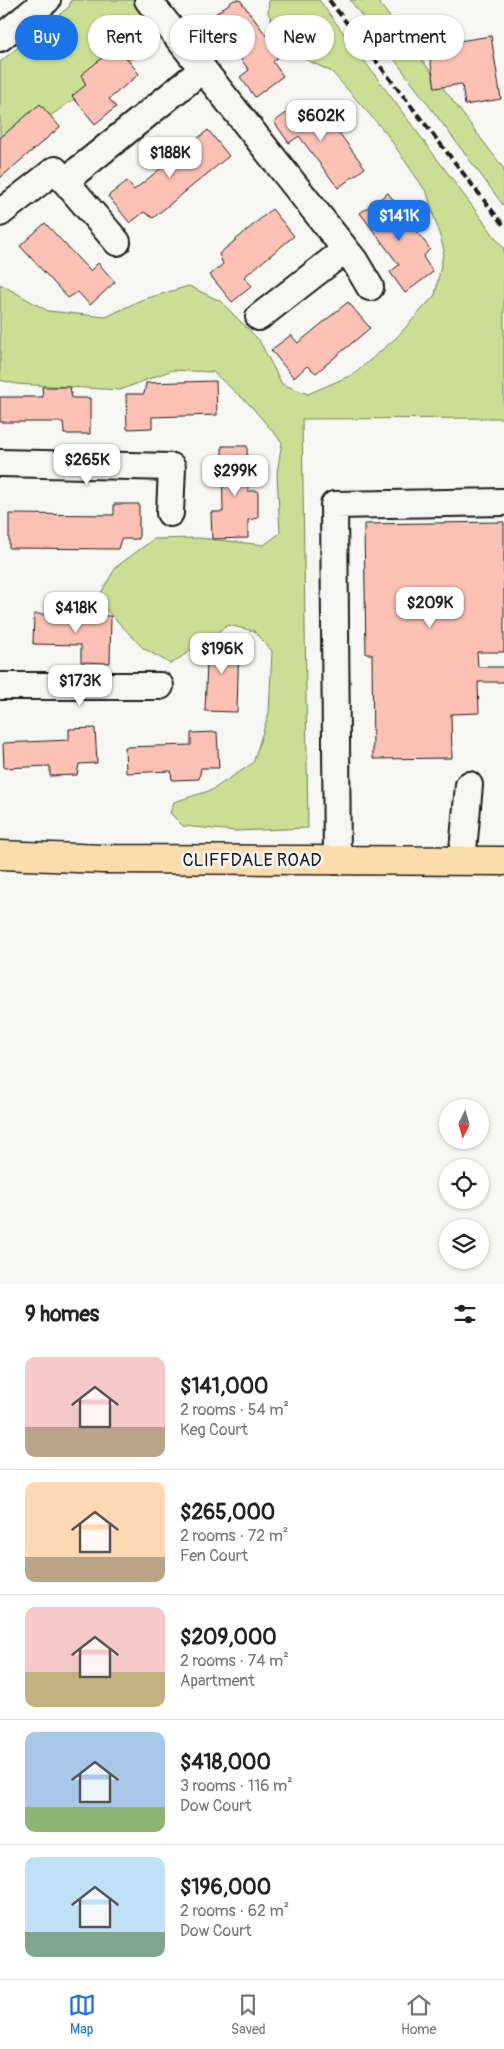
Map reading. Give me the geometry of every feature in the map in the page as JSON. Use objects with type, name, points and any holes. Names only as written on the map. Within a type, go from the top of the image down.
[{"type":"main road","name":"CLIFFDALE ROAD","points":[[0,855],[103,859],[504,861]]},
{"type":"street","points":[[0,38],[47,0]]},
{"type":"street","points":[[148,0],[345,250],[370,287]]},
{"type":"street","points":[[65,181],[203,69]]},
{"type":"street","points":[[0,214],[55,170],[117,242]]},
{"type":"street","points":[[259,317],[345,250]]},
{"type":"street","points":[[0,464],[172,467],[170,513]]},
{"type":"street","points":[[337,861],[334,504],[504,502]]},
{"type":"street","points":[[0,686],[160,686]]},
{"type":"street","points":[[462,861],[469,785]]},
{"type":"green space","points":[[71,0],[138,0],[146,15],[88,15],[88,60],[130,60],[0,151],[0,62],[15,50],[15,60],[78,60],[78,15],[59,15],[69,7]]},
{"type":"green space","points":[[269,0],[319,0],[330,15],[269,15]]},
{"type":"green space","points":[[350,0],[377,0],[388,15],[361,15]]},
{"type":"green space","points":[[334,20],[344,34],[344,60],[364,60],[504,249],[504,418],[302,419],[308,828],[236,831],[183,826],[170,813],[174,802],[212,790],[253,763],[269,713],[272,651],[254,631],[228,625],[171,664],[143,648],[97,600],[116,567],[154,539],[199,538],[264,545],[280,533],[277,473],[282,442],[250,405],[213,372],[172,370],[120,390],[16,384],[0,380],[0,284],[48,311],[106,317],[141,300],[189,286],[220,301],[259,340],[282,384],[308,394],[354,374],[396,338],[435,295],[444,250],[427,193],[386,133],[332,72],[307,60],[334,60]]},
{"type":"green space","points":[[395,60],[422,60],[504,169],[504,206]]},
{"type":"building","points":[[234,0],[240,0],[251,15],[214,15]]},
{"type":"building","points":[[255,20],[265,34],[265,60],[275,60],[273,62],[283,76],[255,97],[240,77],[249,70],[242,60],[255,60]]},
{"type":"building","points":[[491,36],[501,99],[465,105],[462,84],[435,88],[430,60],[464,60],[464,40]]},
{"type":"building","points":[[100,60],[128,60],[139,74],[109,99],[116,107],[95,124],[72,96],[86,85],[81,75]]},
{"type":"building","points":[[303,101],[313,116],[323,111],[365,168],[338,188],[299,136],[289,143],[274,122]]},
{"type":"building","points":[[40,104],[60,127],[0,178],[0,138]]},
{"type":"building","points":[[208,130],[229,156],[153,218],[144,212],[130,223],[108,196],[127,181],[134,190]]},
{"type":"building","points":[[388,193],[430,249],[423,257],[433,272],[405,293],[390,272],[399,265],[360,213]]},
{"type":"building","points":[[272,209],[294,236],[244,277],[252,286],[232,302],[210,275],[223,264],[219,254]]},
{"type":"building","points":[[45,223],[90,271],[98,263],[115,282],[90,305],[78,292],[68,298],[20,246]]},
{"type":"building","points":[[348,302],[370,328],[316,373],[307,366],[294,378],[271,350],[291,335],[298,343]]},
{"type":"building","points":[[216,381],[217,415],[152,417],[152,428],[127,429],[126,394],[144,394],[146,383]]},
{"type":"building","points":[[42,387],[70,387],[72,398],[90,398],[90,434],[64,434],[63,422],[0,422],[0,397],[43,397]]},
{"type":"building","points":[[222,446],[247,446],[248,491],[258,491],[258,518],[248,520],[248,538],[212,539],[211,512],[223,512]]},
{"type":"building","points":[[114,504],[139,504],[139,539],[121,539],[118,549],[9,548],[9,514],[114,515]]},
{"type":"building","points":[[504,522],[504,652],[477,652],[478,667],[504,667],[504,682],[478,682],[479,713],[451,714],[452,758],[373,759],[372,654],[366,654],[364,524]]},
{"type":"building","points":[[34,614],[111,616],[110,663],[81,662],[81,645],[33,644]]},
{"type":"building","points":[[208,638],[239,639],[237,712],[205,711]]},
{"type":"building","points":[[95,728],[97,763],[79,764],[77,775],[50,776],[50,766],[4,768],[3,743],[69,740],[69,729]]},
{"type":"building","points":[[217,732],[219,768],[201,768],[199,779],[172,780],[171,771],[126,773],[125,747],[191,745],[191,733]]},
{"type":"railway","points":[[329,0],[504,226]]}]
